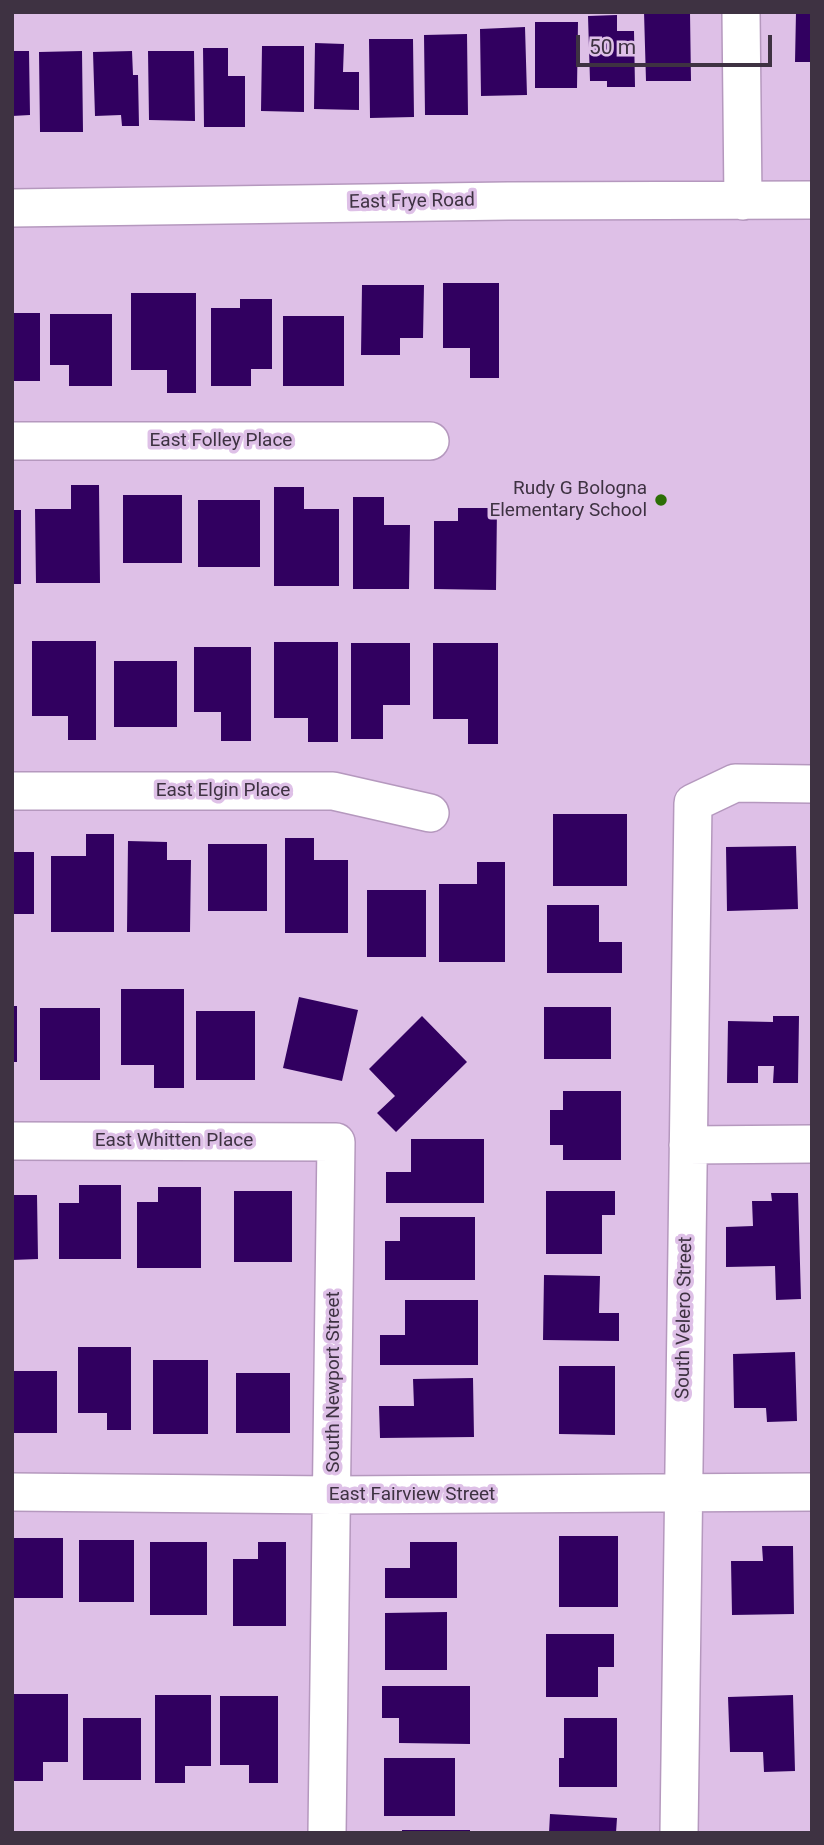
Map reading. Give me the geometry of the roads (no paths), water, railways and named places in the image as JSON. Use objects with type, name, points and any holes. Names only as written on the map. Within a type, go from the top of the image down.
[{"type":"street","points":[[741,12],[743,201]]},
{"type":"street","name":"East Frye Road","points":[[12,208],[812,200]]},
{"type":"street","name":"East Folley Place","points":[[12,441],[430,441]]},
{"type":"street","name":"South Velero Street","points":[[679,1833],[692,803],[735,783],[812,784]]},
{"type":"street","name":"East Elgin Place","points":[[12,791],[333,791],[430,813]]},
{"type":"street","name":"East Whitten Place","points":[[12,1140],[336,1142]]},
{"type":"street","name":"South Newport Street","points":[[327,1833],[336,1142]]},
{"type":"street","points":[[688,1144],[812,1144]]},
{"type":"street","name":"East Fairview Street","points":[[12,1492],[333,1495],[812,1492]]},
{"type":"place","name":"Rudy G Bologna Elementary School","points":[[661,500]]}]
